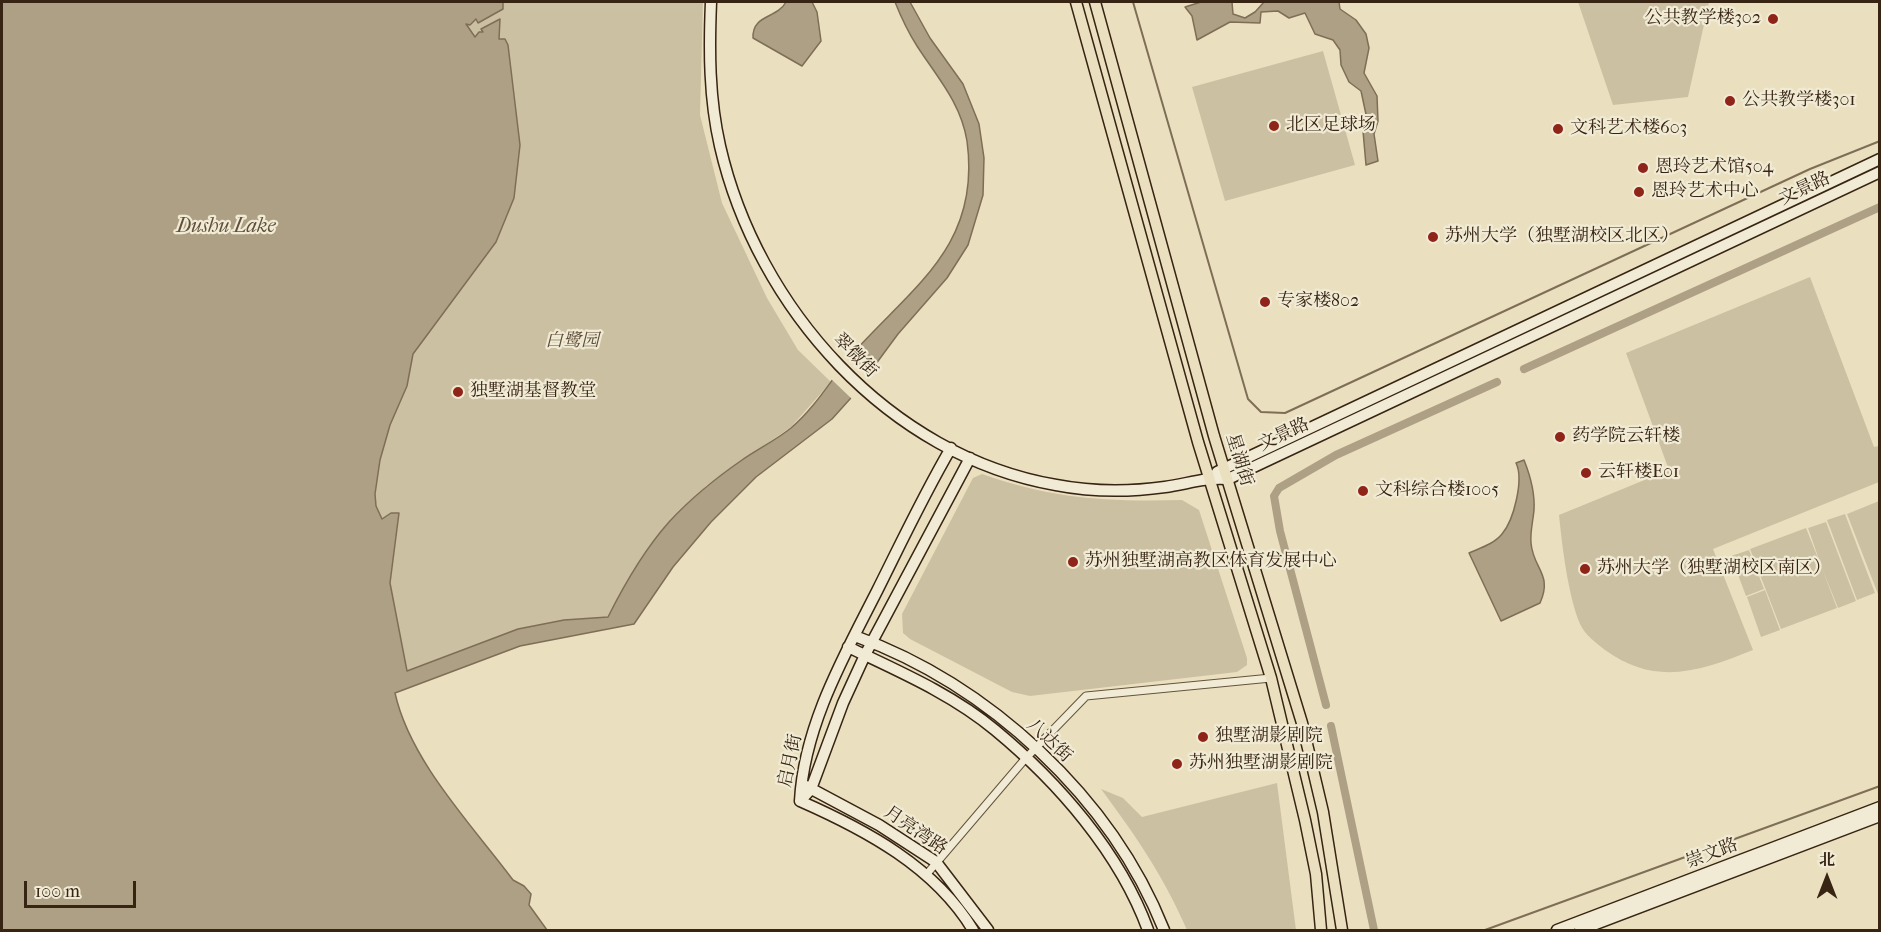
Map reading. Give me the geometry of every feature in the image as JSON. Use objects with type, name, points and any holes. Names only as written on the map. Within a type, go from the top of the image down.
[{"type":"main road","name":"星湖街","points":[[1076,2],[1238,579],[1271,678],[1316,874],[1321,930]]},
{"type":"main road","name":"星湖街","points":[[1095,2],[1223,466],[1302,723],[1323,813],[1342,930]]},
{"type":"street","name":"翠微街","points":[[711,2],[710,55],[714,109],[724,163],[735,197],[756,248],[773,279],[804,324],[839,366],[909,424],[970,458],[1027,479],[1088,490],[1149,489],[1210,478]]},
{"type":"street","name":"文景路","points":[[1210,478],[1223,466],[1880,159]]},
{"type":"street","name":"文景路","points":[[1210,478],[1228,479],[1880,172]]},
{"type":"street","name":"启月街","points":[[806,786],[812,737],[848,647],[951,448]]},
{"type":"street","name":"启月街","points":[[800,801],[865,655],[970,458]]},
{"type":"street","name":"八达街","points":[[855,636],[872,642],[966,693],[1036,748],[1104,823],[1133,866],[1164,930]]},
{"type":"street","name":"八达街","points":[[848,647],[957,704],[994,730],[1025,759],[1066,799],[1094,833],[1120,872],[1148,930]]},
{"type":"street","points":[[926,875],[1025,759],[1086,696],[1271,678]]},
{"type":"street","name":"月亮湾路","points":[[806,786],[879,825],[936,862],[988,930]]},
{"type":"street","name":"月亮湾路","points":[[800,801],[873,837],[926,875],[965,918],[972,930]]},
{"type":"street","name":"崇文路","points":[[1579,928],[1880,807]]},
{"type":"street","name":"崇文路","points":[[1557,930],[1579,928],[1880,816]]},
{"type":"green space","name":"白鹭园","points":[[421,2],[703,2],[700,115],[722,203],[767,298],[798,350],[831,382],[791,427],[707,485],[670,521],[627,581],[608,617],[564,620],[518,629],[407,671],[343,493]]},
{"type":"green space","points":[[1578,2],[1709,2],[1688,97],[1613,105]]},
{"type":"green space","name":"北区足球场","points":[[1323,51],[1355,165],[1225,201],[1192,87]]},
{"type":"green space","points":[[1810,277],[1874,447],[1879,446],[1879,482],[1713,549],[1753,650],[1715,664],[1679,672],[1642,669],[1624,661],[1594,642],[1580,624],[1569,585],[1559,515],[1669,470],[1626,353]]},
{"type":"green space","name":"苏州独墅湖高教区体育发展中心","points":[[982,474],[1057,494],[1105,499],[1182,500],[1199,510],[1247,658],[1247,665],[1237,672],[1030,696],[1012,692],[910,639],[903,633],[902,614],[973,478]]},
{"type":"green space","points":[[1879,501],[1880,593],[1878,594],[1847,514]]},
{"type":"green space","points":[[1845,514],[1875,593],[1857,600],[1827,520]]},
{"type":"green space","points":[[1826,522],[1856,601],[1838,608],[1808,528]]},
{"type":"green space","points":[[1806,528],[1837,608],[1781,629],[1750,549]]},
{"type":"green space","points":[[1749,550],[1764,589],[1746,596],[1731,556]]},
{"type":"green space","points":[[1765,590],[1780,630],[1761,637],[1747,597]]},
{"type":"green space","points":[[1277,783],[1296,930],[1187,930],[1169,892],[1148,857],[1101,789],[1123,798],[1142,817]]},
{"type":"water","name":"Dushu Lake","points":[[2,2],[503,2],[503,9],[478,23],[476,19],[470,25],[466,24],[475,37],[479,32],[483,32],[481,29],[500,19],[499,39],[505,39],[508,45],[520,145],[514,198],[496,242],[413,354],[407,386],[390,425],[380,460],[375,494],[376,506],[382,519],[391,513],[399,513],[390,583],[407,671],[518,629],[564,620],[608,617],[643,555],[677,513],[723,474],[785,432],[800,419],[817,401],[855,351],[939,260],[954,235],[964,208],[969,177],[964,127],[954,102],[914,41],[895,2],[910,2],[930,38],[963,84],[979,124],[984,158],[983,195],[968,245],[947,278],[898,334],[850,399],[832,419],[756,477],[711,522],[673,567],[634,624],[520,646],[395,693],[414,743],[428,768],[513,880],[524,886],[531,894],[529,905],[547,930],[2,930]]},
{"type":"water","points":[[786,2],[812,2],[817,12],[821,41],[802,66],[753,38],[756,25]]},
{"type":"water","points":[[1201,2],[1232,2],[1233,14],[1245,18],[1255,12],[1264,2],[1339,2],[1340,9],[1356,20],[1366,34],[1369,48],[1364,73],[1377,96],[1378,121],[1374,134],[1378,161],[1366,165],[1363,131],[1367,119],[1361,91],[1349,82],[1341,65],[1340,50],[1333,40],[1315,34],[1305,13],[1289,18],[1278,11],[1261,12],[1260,23],[1230,22],[1197,40],[1192,16],[1185,7]]},
{"type":"water","points":[[1524,460],[1534,498],[1532,552],[1543,578],[1543,593],[1540,603],[1501,621],[1469,553],[1495,540],[1506,528],[1517,499],[1519,479],[1516,463]]},
{"type":"pier","points":[[848,355],[869,376],[853,400],[830,378]]},
{"type":"waterway","points":[[1133,2],[1248,399],[1261,412],[1285,413],[1810,169],[1880,141]]},
{"type":"waterway","points":[[1524,369],[1880,207]]},
{"type":"waterway","points":[[1326,705],[1280,531],[1274,496],[1279,488],[1336,455],[1497,382]]},
{"type":"waterway","points":[[1331,726],[1374,930]]},
{"type":"waterway","points":[[1485,930],[1880,786]]},
{"type":"place","name":"公共教学楼302","points":[[1773,19]]},
{"type":"place","name":"公共教学楼301","points":[[1730,101]]},
{"type":"place","name":"北区足球场","points":[[1274,126]]},
{"type":"place","name":"文科艺术楼603","points":[[1558,129]]},
{"type":"place","name":"恩玲艺术馆504","points":[[1643,168]]},
{"type":"place","name":"恩玲艺术中心","points":[[1639,192]]},
{"type":"place","name":"苏州大学（独墅湖校区北区）","points":[[1433,237]]},
{"type":"place","name":"专家楼802","points":[[1265,302]]},
{"type":"place","name":"独墅湖基督教堂","points":[[458,392]]},
{"type":"place","name":"药学院云轩楼","points":[[1560,437]]},
{"type":"place","name":"云轩楼E01","points":[[1586,473]]},
{"type":"place","name":"文科综合楼1005","points":[[1363,491]]},
{"type":"place","name":"苏州独墅湖高教区体育发展中心","points":[[1073,562]]},
{"type":"place","name":"苏州大学（独墅湖校区南区）","points":[[1585,569]]},
{"type":"place","name":"独墅湖影剧院","points":[[1203,737]]},
{"type":"place","name":"苏州独墅湖影剧院","points":[[1177,764]]}]
